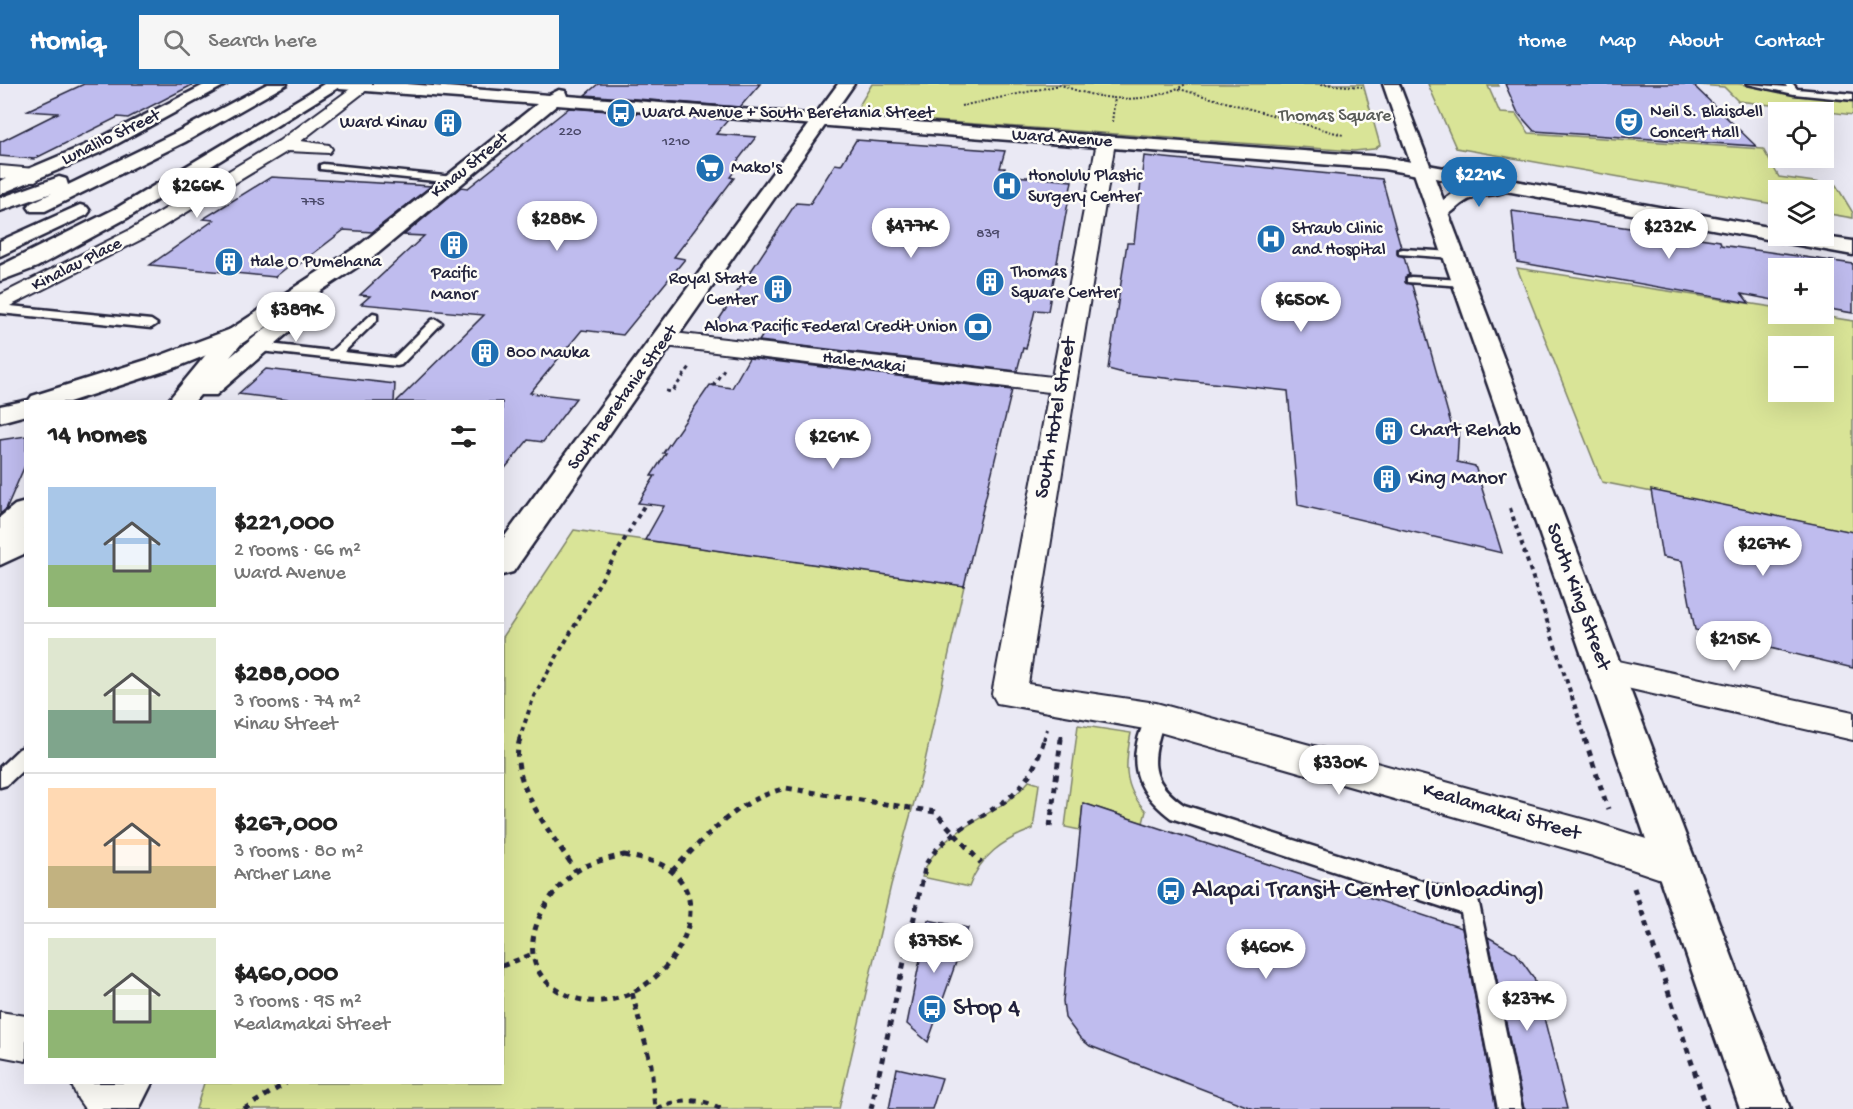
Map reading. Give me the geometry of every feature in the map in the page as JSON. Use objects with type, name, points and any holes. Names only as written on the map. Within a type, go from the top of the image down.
[{"type":"main road","name":"Lunalilo Street","points":[[0,188],[35,175],[219,84]]},
{"type":"main road","points":[[0,205],[114,161],[263,84]]},
{"type":"main road","points":[[0,224],[112,172],[279,84]]},
{"type":"main road","points":[[120,192],[318,84]]},
{"type":"main road","points":[[0,274],[29,262],[122,213],[338,84]]},
{"type":"main road","name":"Ward Avenue","points":[[338,84],[820,121],[1109,134],[1384,163],[1768,233]]},
{"type":"main road","name":"Kinau Street","points":[[194,400],[251,339],[321,294],[369,249],[571,84]]},
{"type":"main road","name":"South Beretania Street","points":[[504,561],[846,84]]},
{"type":"main road","name":"South King Street","points":[[1391,84],[1765,1109]]},
{"type":"main road","points":[[1438,213],[1469,191],[1515,188]]},
{"type":"main road","points":[[0,249],[100,202]]},
{"type":"main road","name":"Ward Avenue","points":[[1834,245],[1853,248]]},
{"type":"main road","points":[[47,400],[206,349],[251,339]]},
{"type":"main road","points":[[182,400],[225,345],[251,339]]},
{"type":"main road","points":[[9,546],[24,516]]},
{"type":"street","name":"Kinalau Place","points":[[0,304],[137,234],[285,145],[366,85]]},
{"type":"street","name":"South Hotel Street","points":[[1009,694],[1109,134]]},
{"type":"street","points":[[285,145],[323,158]]},
{"type":"street","points":[[0,171],[35,175]]},
{"type":"street","name":"Hale-Makai","points":[[665,339],[1063,386]]},
{"type":"street","points":[[1604,671],[1853,726]]},
{"type":"street","name":"Kealamakai Street","points":[[1009,694],[1156,717],[1593,839],[1676,866]]},
{"type":"street","points":[[0,1034],[24,1039]]},
{"type":"lane","points":[[1750,84],[1792,87],[1853,97]]},
{"type":"lane","points":[[323,158],[454,180]]},
{"type":"lane","points":[[1403,252],[1458,269]]},
{"type":"lane","points":[[1411,280],[1458,269]]},
{"type":"lane","points":[[0,309],[151,324]]},
{"type":"lane","points":[[335,354],[374,317]]},
{"type":"lane","points":[[251,339],[335,354],[398,362],[436,323]]},
{"type":"lane","points":[[1156,717],[1143,767],[1145,778],[1156,795],[1178,812],[1470,906],[1510,1109]]},
{"type":"lane","points":[[0,779],[24,756]]},
{"type":"path","points":[[960,106],[1059,85],[1085,93],[1115,98],[1162,94],[1179,89],[1186,84]]},
{"type":"path","points":[[1322,84],[1362,87]]},
{"type":"path","points":[[1179,89],[1352,137]]},
{"type":"path","points":[[1109,134],[1115,98]]},
{"type":"path","points":[[666,391],[672,392],[688,368],[697,363]]},
{"type":"path","points":[[713,386],[727,364]]},
{"type":"path","points":[[576,871],[526,792],[518,766],[518,744],[534,696],[645,504]]},
{"type":"path","points":[[871,1109],[924,871],[934,851],[956,833],[1024,787],[1038,764],[1048,721]]},
{"type":"path","points":[[1050,827],[1063,723]]},
{"type":"path","points":[[672,871],[744,803],[764,792],[786,788],[935,812],[981,863]]},
{"type":"path","points":[[624,855],[647,857],[672,871],[682,881],[690,901],[687,932],[682,948],[666,970],[646,987],[596,1002],[573,998],[553,988],[539,973],[533,954],[534,931],[541,909],[556,888],[576,871],[600,860],[624,855]]},
{"type":"path","points":[[1642,914],[1707,1109]]},
{"type":"path","points":[[504,965],[533,954]]},
{"type":"path","points":[[632,993],[651,1065],[656,1109],[690,1099],[712,1103],[721,1109]]},
{"type":"path","points":[[244,1109],[284,1084]]},
{"type":"green space","name":"Thomas Square","points":[[872,84],[1363,84],[1380,145],[1374,149],[1354,151],[878,117],[864,115],[857,109]]},
{"type":"green space","points":[[1428,84],[1498,84],[1499,86],[1488,86],[1500,113],[1516,114],[1529,133],[1763,149],[1768,158],[1768,168],[1774,168],[1779,177],[1800,180],[1768,180],[1768,203],[1456,148]]},
{"type":"green space","points":[[1686,84],[1738,84],[1853,98],[1853,115],[1834,113],[1834,102],[1768,102],[1768,105],[1738,101],[1724,87]]},
{"type":"green space","points":[[1834,185],[1853,213],[1853,218],[1834,215]]},
{"type":"green space","points":[[1517,268],[1768,306],[1768,324],[1834,324],[1834,318],[1853,321],[1853,532],[1602,482]]},
{"type":"green space","points":[[574,530],[964,586],[923,770],[891,885],[839,1109],[196,1109],[204,1084],[504,1084],[504,635]]},
{"type":"green space","points":[[1078,725],[1131,733],[1127,754],[1127,774],[1133,793],[1146,811],[1143,823],[1083,803],[1080,830],[1065,827]]},
{"type":"green space","points":[[1029,781],[1039,784],[1033,829],[1002,844],[986,858],[979,866],[969,887],[922,877],[930,860],[941,846],[955,834],[1016,794]]},
{"type":"building","points":[[84,84],[194,84],[128,118],[118,117],[34,159],[0,156],[0,142],[58,113],[26,111]]},
{"type":"building","points":[[598,84],[760,84],[740,107],[585,95]]},
{"type":"building","name":"Neil S. Blaisdell Concert Hall","points":[[1505,84],[1692,84],[1756,146],[1534,131],[1518,113]]},
{"type":"building","points":[[569,108],[728,120],[716,134],[756,137],[735,164],[740,164],[730,177],[734,178],[674,257],[685,259],[623,335],[582,330],[530,393],[576,398],[543,442],[528,440],[504,470],[504,400],[398,400],[484,315],[361,304],[370,296],[360,295],[424,236],[404,235],[461,187],[468,188]]},
{"type":"building","points":[[856,140],[1005,151],[1000,168],[1005,168],[1003,175],[1072,181],[1048,311],[1035,310],[1026,349],[1023,348],[1017,371],[759,341],[766,330],[716,324],[796,203],[810,204],[835,164],[841,165]]},
{"type":"building","points":[[1144,156],[1382,179],[1401,247],[1397,249],[1397,254],[1404,257],[1409,275],[1405,277],[1405,282],[1412,285],[1451,424],[1459,426],[1457,462],[1475,466],[1502,553],[1298,505],[1288,391],[1127,374],[1108,369],[1127,243],[1134,243]]},
{"type":"building","points":[[271,177],[431,186],[372,232],[344,230],[297,266],[290,265],[275,277],[150,265],[214,220],[203,219]]},
{"type":"building","points":[[1512,211],[1720,241],[1721,245],[1811,258],[1768,258],[1768,299],[1742,294],[1749,303],[1517,262]]},
{"type":"building","points":[[1834,261],[1853,264],[1853,313],[1834,310]]},
{"type":"building","points":[[749,358],[1012,390],[964,586],[645,540],[664,506],[638,503],[655,476],[651,476],[666,453],[663,453],[710,385],[732,388]]},
{"type":"building","points":[[266,369],[395,384],[394,400],[289,400],[238,394]]},
{"type":"building","points":[[24,436],[24,468],[6,509],[0,514],[0,440]]},
{"type":"building","points":[[1651,490],[1853,532],[1853,668],[1695,630],[1682,561],[1662,557]]},
{"type":"building","points":[[1083,803],[1462,928],[1496,1109],[1254,1109],[1090,1046],[1080,1038],[1065,1018],[1063,1001]]},
{"type":"building","points":[[928,920],[968,928],[928,1042],[907,1024]]},
{"type":"building","points":[[1488,937],[1516,953],[1534,978],[1567,1109],[1524,1109]]},
{"type":"building","points":[[897,1068],[942,1078],[932,1109],[889,1109]]},
{"type":"place","name":"Ward Avenue + South Beretania Street","points":[[621,113]]},
{"type":"place","name":"Neil S. Blaisdell Concert Hall","points":[[1629,122]]},
{"type":"place","name":"Ward Kinau","points":[[448,123]]},
{"type":"place","name":"Mako's","points":[[710,168]]},
{"type":"place","name":"Honolulu Plastic Surgery Center","points":[[1007,186]]},
{"type":"place","name":"Straub Clinic and Hospital","points":[[1271,239]]},
{"type":"place","name":"Pacific Manor","points":[[454,245]]},
{"type":"place","name":"Hale O Pumehana","points":[[229,262]]},
{"type":"place","name":"Thomas Square Center","points":[[990,282]]},
{"type":"place","name":"Royal State Center","points":[[778,289]]},
{"type":"place","name":"Aloha Pacific Federal Credit Union","points":[[978,327]]},
{"type":"place","name":"800 Mauka","points":[[485,353]]},
{"type":"place","name":"Chart Rehab","points":[[1389,431]]},
{"type":"place","name":"King Manor","points":[[1387,479]]},
{"type":"place","name":"Alapai Transit Center (unloading)","points":[[1171,891]]},
{"type":"place","name":"Stop 4","points":[[932,1009]]}]
